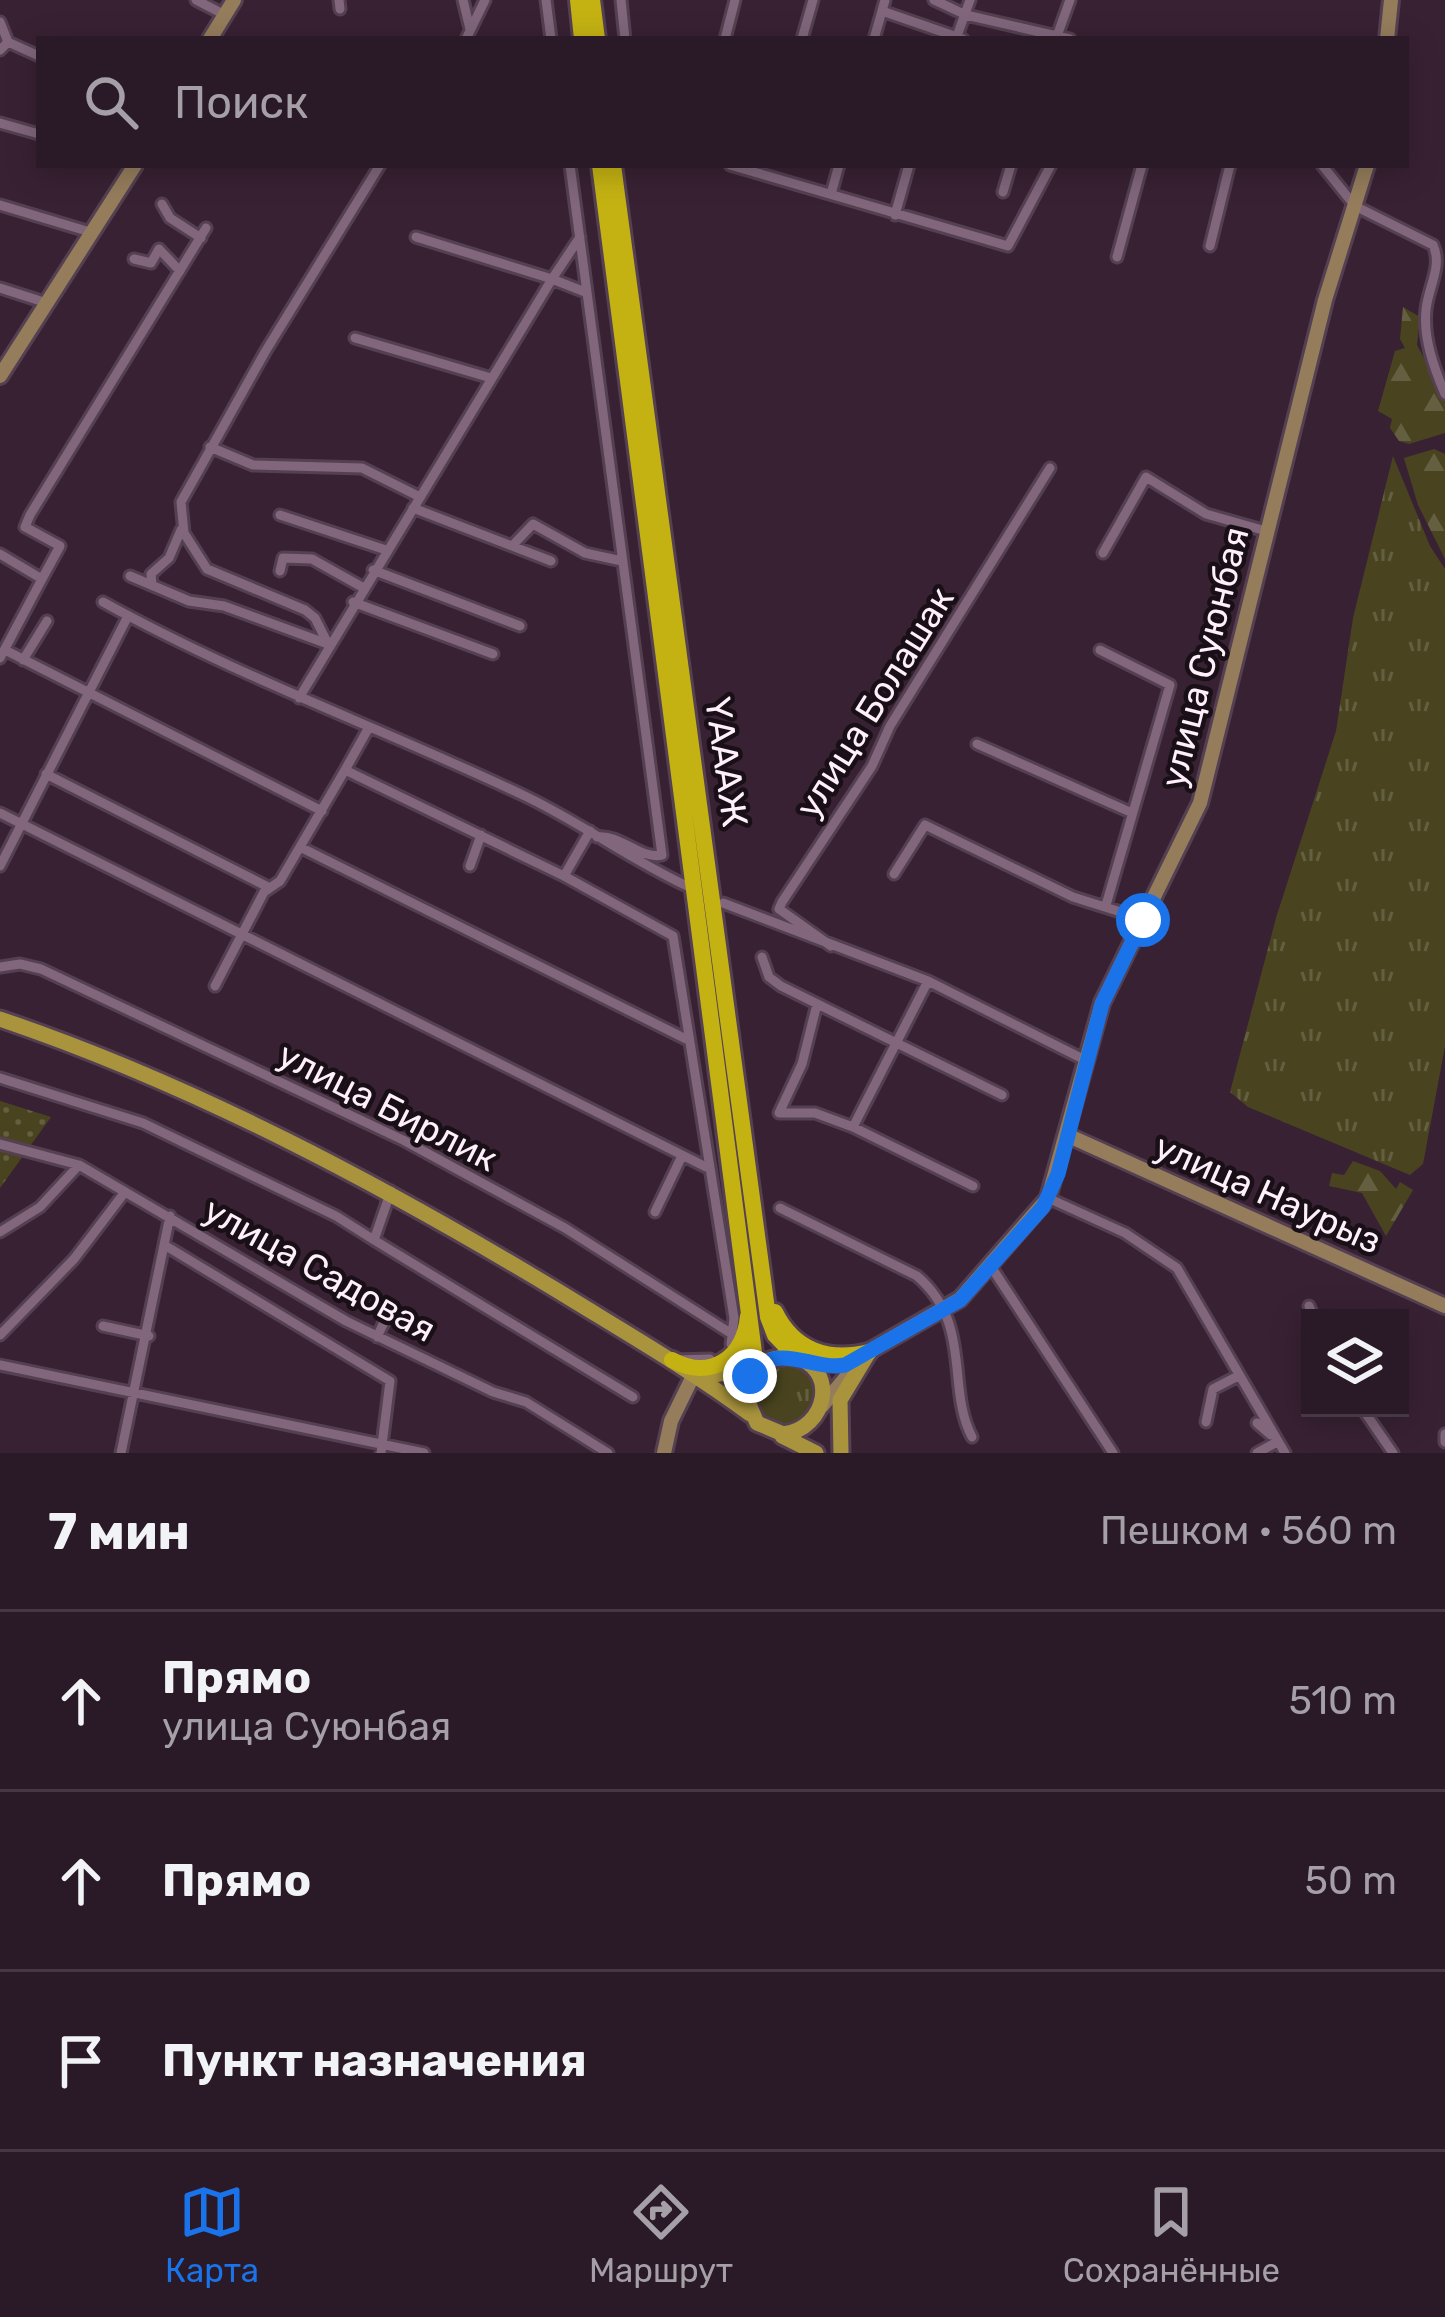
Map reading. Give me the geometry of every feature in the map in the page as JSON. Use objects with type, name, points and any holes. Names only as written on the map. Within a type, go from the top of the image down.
[{"type":"highway","points":[[578,0],[583,36]]},
{"type":"highway","points":[[592,0],[597,36]]},
{"type":"highway","name":"ҮАААЖ","points":[[600,168],[756,1368]]},
{"type":"highway","name":"ҮАААЖ","points":[[614,168],[763,1279],[772,1329],[801,1359]]},
{"type":"highway","points":[[763,1279],[780,1323],[795,1340],[828,1356],[869,1352]]},
{"type":"highway","points":[[672,1360],[701,1369],[728,1360],[745,1336],[749,1304]]},
{"type":"main road","points":[[212,36],[234,0]]},
{"type":"main road","points":[[1387,36],[1390,0]]},
{"type":"main road","points":[[1,372],[130,168]]},
{"type":"main road","name":"улица Суюнбая","points":[[801,1359],[838,1366],[941,1312],[992,1268],[1048,1198],[1102,1004],[1200,803],[1266,532],[1366,168]]},
{"type":"main road","points":[[0,1019],[143,1076],[391,1191],[672,1360],[774,1433],[816,1453]]},
{"type":"main road","name":"улица Наурыз","points":[[1067,1136],[1445,1306]]},
{"type":"main road","points":[[774,1433],[802,1430],[869,1352]]},
{"type":"main road","points":[[838,1453],[840,1400],[869,1352]]},
{"type":"main road","points":[[664,1453],[671,1421],[701,1379],[756,1368],[775,1357],[801,1359],[822,1382],[822,1406],[838,1453]]},
{"type":"main road","points":[[750,1414],[745,1395],[756,1368]]},
{"type":"street","points":[[196,0],[225,15]]},
{"type":"street","points":[[463,0],[470,13],[466,36]]},
{"type":"street","points":[[467,36],[485,0]]},
{"type":"street","points":[[546,0],[551,36]]},
{"type":"street","points":[[621,0],[626,36]]},
{"type":"street","points":[[726,36],[735,0]]},
{"type":"street","points":[[803,36],[813,0]]},
{"type":"street","points":[[934,0],[966,15],[1057,36],[1070,0]]},
{"type":"street","points":[[954,36],[970,0]]},
{"type":"street","points":[[875,36],[883,6],[951,36]]},
{"type":"street","points":[[0,22],[4,46],[36,55]]},
{"type":"street","points":[[0,123],[36,133]]},
{"type":"street","points":[[152,585],[151,574],[169,558],[182,525],[182,502],[210,447],[378,168]]},
{"type":"street","points":[[570,168],[662,855],[651,857],[594,834]]},
{"type":"street","points":[[831,194],[838,168]]},
{"type":"street","points":[[895,215],[908,168]]},
{"type":"street","points":[[1003,192],[1010,168]]},
{"type":"street","points":[[767,171],[895,215],[1008,246],[1049,168]]},
{"type":"street","points":[[1117,257],[1141,168]]},
{"type":"street","points":[[1210,246],[1229,168]]},
{"type":"street","points":[[1324,168],[1355,206],[1433,245],[1438,257],[1426,310],[1427,337],[1445,394]]},
{"type":"street","points":[[162,204],[170,218],[203,233],[30,515],[25,527],[60,547],[5,635],[2,654],[23,660],[322,811]]},
{"type":"street","points":[[0,205],[90,232]]},
{"type":"street","points":[[416,237],[586,292]]},
{"type":"street","points":[[299,698],[326,644],[580,237]]},
{"type":"street","points":[[134,259],[151,263],[159,249],[180,271]]},
{"type":"street","points":[[0,288],[47,303]]},
{"type":"street","points":[[355,338],[491,378]]},
{"type":"street","points":[[210,447],[246,464],[362,468],[420,497]]},
{"type":"street","name":"улица Болашак","points":[[831,946],[785,917],[782,902],[872,766],[890,727],[1050,469]]},
{"type":"street","points":[[1103,553],[1146,478],[1206,514],[1266,532]]},
{"type":"street","points":[[413,508],[551,561]]},
{"type":"street","points":[[280,515],[386,550]]},
{"type":"street","points":[[512,546],[533,524],[585,553],[622,562]]},
{"type":"street","points":[[182,525],[207,569],[315,618],[326,644]]},
{"type":"street","points":[[0,554],[42,579]]},
{"type":"street","points":[[280,571],[283,558],[297,555],[362,587]]},
{"type":"street","points":[[373,570],[520,626]]},
{"type":"street","points":[[130,576],[189,601],[254,617],[326,644]]},
{"type":"street","points":[[254,617],[281,601]]},
{"type":"street","points":[[103,602],[594,834],[687,886]]},
{"type":"street","points":[[353,602],[494,653]]},
{"type":"street","points":[[0,866],[128,616]]},
{"type":"street","points":[[23,660],[47,621]]},
{"type":"street","points":[[1100,650],[1170,686],[1106,905]]},
{"type":"street","points":[[46,774],[276,886],[368,728]]},
{"type":"street","points":[[977,744],[1130,812]]},
{"type":"street","points":[[346,770],[564,876],[673,936],[735,1336],[723,1357],[685,1355],[672,1360]]},
{"type":"street","points":[[0,813],[706,1167]]},
{"type":"street","points":[[894,874],[925,825],[1073,897],[1143,920]]},
{"type":"street","points":[[564,876],[594,834]]},
{"type":"street","points":[[470,866],[481,835]]},
{"type":"street","points":[[300,848],[686,1039]]},
{"type":"street","points":[[215,986],[268,886]]},
{"type":"street","points":[[722,903],[928,981],[1085,1060]]},
{"type":"street","points":[[762,957],[769,976],[817,1004],[1002,1095]]},
{"type":"street","name":"улица Бирлик","points":[[0,967],[20,964],[41,969],[386,1131],[565,1228],[735,1336]]},
{"type":"street","points":[[854,1127],[928,981]]},
{"type":"street","points":[[817,1004],[802,1064],[779,1113],[815,1113],[854,1127],[973,1186]]},
{"type":"street","points":[[0,1078],[143,1123],[336,1216],[633,1397]]},
{"type":"street","name":"улица Садовая","points":[[0,1144],[80,1165],[377,1337],[526,1402],[608,1453]]},
{"type":"street","points":[[655,1212],[681,1158]]},
{"type":"street","points":[[0,1232],[40,1208],[80,1165]]},
{"type":"street","points":[[374,1240],[391,1191]]},
{"type":"street","points":[[0,1335],[74,1259],[125,1192]]},
{"type":"street","points":[[1048,1198],[1125,1233],[1177,1268],[1285,1453]]},
{"type":"street","points":[[780,1208],[916,1276],[932,1289],[961,1366],[964,1420],[972,1437]]},
{"type":"street","points":[[121,1453],[149,1336],[170,1216]]},
{"type":"street","points":[[166,1246],[390,1381],[382,1449]]},
{"type":"street","points":[[992,1268],[1113,1453]]},
{"type":"street","points":[[377,1337],[386,1318]]},
{"type":"street","points":[[103,1326],[149,1336]]},
{"type":"street","points":[[0,1366],[382,1449],[424,1453]]},
{"type":"street","points":[[1206,1422],[1214,1389],[1238,1376]]},
{"type":"street","points":[[1371,1417],[1393,1453]]},
{"type":"street","points":[[1257,1423],[1276,1440]]},
{"type":"street","points":[[1257,1453],[1276,1440]]},
{"type":"green space","points":[[1403,307],[1420,317],[1417,345],[1445,397],[1445,433],[1409,444],[1399,441],[1390,428],[1392,419],[1378,411],[1395,351],[1405,348],[1400,339]]},
{"type":"green space","points":[[1434,449],[1445,454],[1445,559],[1418,505],[1404,458]]},
{"type":"green space","points":[[1393,456],[1430,546],[1445,569],[1445,1046],[1423,1164],[1410,1175],[1248,1107],[1230,1092],[1276,918],[1336,731],[1353,618]]},
{"type":"green space","points":[[0,1101],[51,1117],[0,1188]]},
{"type":"green space","points":[[1353,1161],[1380,1171],[1396,1189],[1400,1182],[1413,1190],[1386,1236],[1362,1193],[1329,1186],[1332,1173],[1344,1175]]},
{"type":"green space","points":[[784,1363],[806,1372],[815,1394],[806,1416],[784,1425],[762,1416],[753,1394],[762,1372]]},
{"type":"route","points":[[750,1376],[761,1363],[775,1357],[838,1366],[871,1351],[960,1300],[1033,1222],[1058,1174],[1068,1120],[1102,1004],[1143,920]]}]
